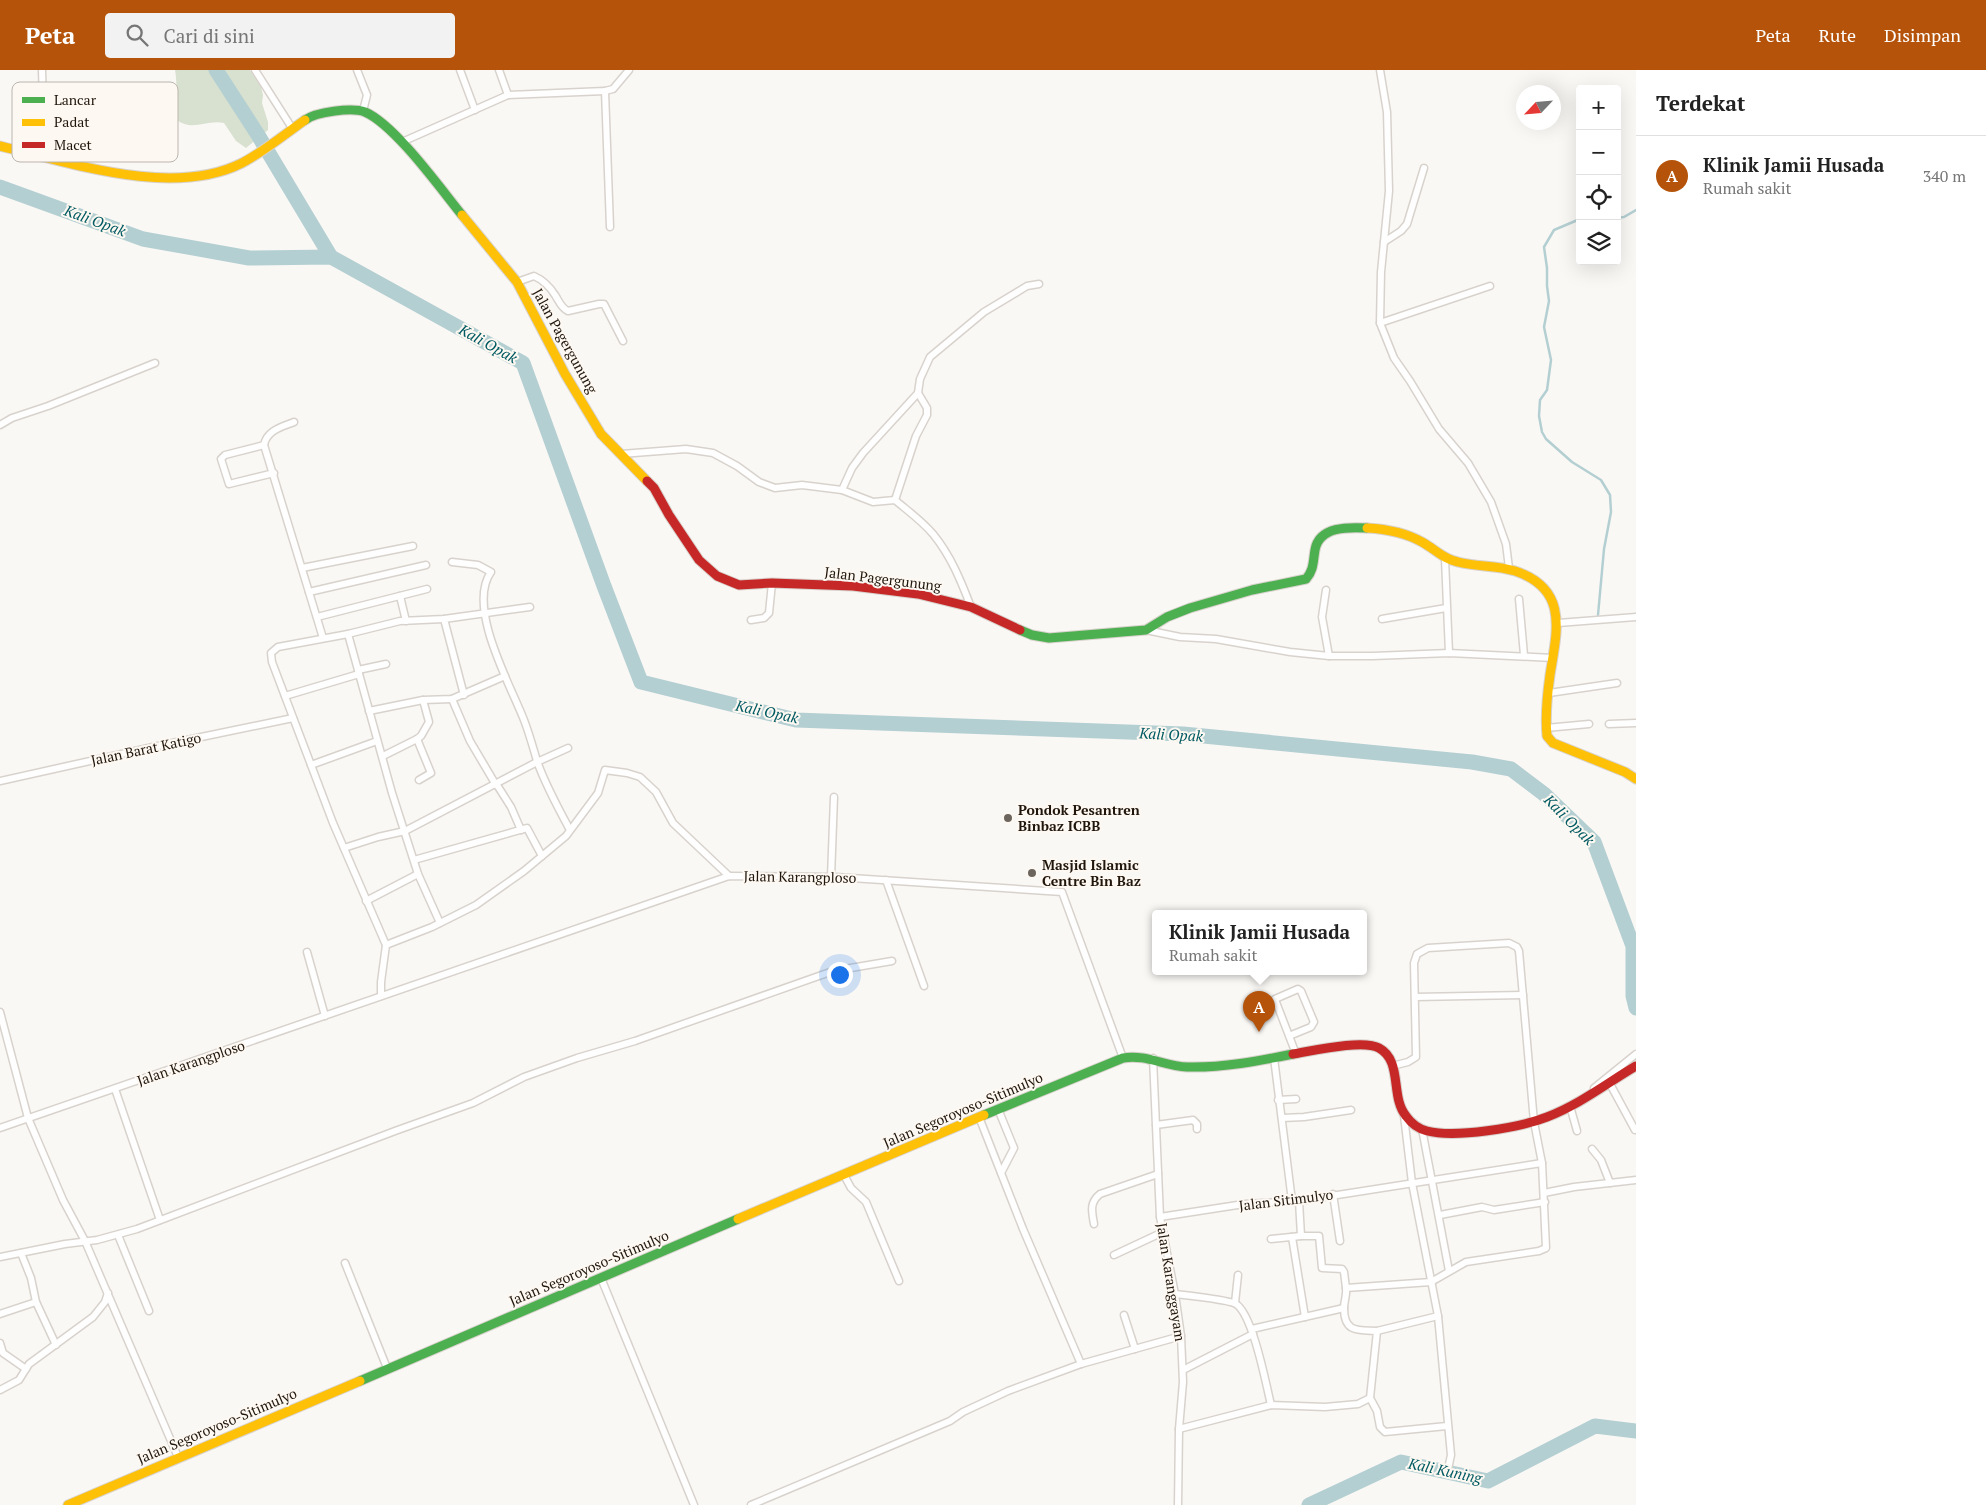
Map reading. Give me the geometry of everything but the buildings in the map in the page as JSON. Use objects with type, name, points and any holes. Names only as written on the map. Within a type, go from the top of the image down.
[{"type":"street","points":[[255,70],[292,128]]},
{"type":"street","points":[[67,162],[121,175],[178,178],[212,174],[242,163],[309,117],[331,111],[363,111],[367,96],[357,70]]},
{"type":"street","points":[[460,70],[475,110]]},
{"type":"street","points":[[499,70],[508,95]]},
{"type":"street","points":[[402,142],[508,95],[605,91],[612,89],[630,70]]},
{"type":"street","points":[[1380,70],[1386,112],[1389,191],[1381,272],[1380,323],[1394,358],[1439,429],[1468,463],[1491,502],[1506,544],[1509,568]]},
{"type":"street","points":[[605,91],[610,227]]},
{"type":"street","name":"Jalan Pagergunung","points":[[363,111],[375,118],[402,142],[517,282],[565,374],[601,434],[654,488],[669,515],[699,560],[717,576],[739,585],[772,583],[853,586],[918,594],[971,607],[1032,636],[1087,636],[1146,630],[1167,617],[1190,608],[1252,590],[1306,579],[1312,574],[1314,569],[1316,544],[1324,535],[1336,529],[1348,527],[1399,532],[1423,543],[1445,559],[1509,568],[1528,576],[1542,586],[1554,601],[1558,623],[1546,728]]},
{"type":"street","points":[[1384,242],[1401,231],[1407,224],[1424,168]]},
{"type":"street","points":[[517,282],[534,276],[542,280],[554,293],[564,310],[568,311],[604,304],[623,341]]},
{"type":"street","points":[[842,490],[852,468],[863,453],[918,394],[920,379],[930,357],[984,312],[1027,286],[1039,284]]},
{"type":"street","points":[[1380,323],[1490,286]]},
{"type":"street","points":[[0,425],[12,418],[48,406],[155,363]]},
{"type":"street","points":[[895,500],[916,436],[927,414],[927,408],[918,394]]},
{"type":"street","points":[[294,422],[271,432],[266,438],[264,445],[323,638]]},
{"type":"street","points":[[264,445],[224,456],[221,460],[228,482],[230,484],[237,484],[274,473]]},
{"type":"street","points":[[621,454],[686,449],[713,453],[758,482],[774,488],[802,485],[842,490],[873,502],[895,500],[933,534],[950,557],[971,607]]},
{"type":"street","points":[[302,568],[413,546]]},
{"type":"street","points":[[1445,559],[1448,653]]},
{"type":"street","points":[[452,562],[478,565],[491,572],[486,583],[486,614],[491,640],[525,721],[538,762],[570,830]]},
{"type":"street","points":[[309,592],[426,566]]},
{"type":"street","points":[[751,620],[764,618],[769,613],[772,583]]},
{"type":"street","points":[[317,617],[427,589]]},
{"type":"street","points":[[1326,590],[1322,617],[1329,656]]},
{"type":"street","points":[[400,596],[406,621]]},
{"type":"street","points":[[1519,599],[1524,655]]},
{"type":"street","points":[[381,996],[386,945],[366,901],[311,765],[272,662],[271,653],[278,648],[406,621],[444,619],[530,607]]},
{"type":"street","points":[[1382,619],[1446,608]]},
{"type":"street","points":[[1558,623],[1636,617]]},
{"type":"street","points":[[444,619],[464,695]]},
{"type":"street","points":[[1146,630],[1180,636],[1216,639],[1290,652],[1329,656],[1448,653],[1481,656],[1524,655],[1553,658]]},
{"type":"street","points":[[348,634],[392,794],[418,874],[440,923]]},
{"type":"street","points":[[285,696],[386,664]]},
{"type":"street","points":[[369,711],[423,700],[452,699],[505,676]]},
{"type":"street","points":[[1549,693],[1617,683]]},
{"type":"street","points":[[452,699],[470,741],[511,808],[521,830]]},
{"type":"street","points":[[383,756],[421,736],[429,722],[423,700]]},
{"type":"street","name":"Jalan Barat Katigo","points":[[0,781],[293,718]]},
{"type":"street","points":[[1609,724],[1636,723]]},
{"type":"street","points":[[1589,724],[1546,728],[1546,736],[1553,743],[1625,772],[1636,779]]},
{"type":"street","points":[[417,739],[431,773],[419,780]]},
{"type":"street","points":[[311,765],[377,741]]},
{"type":"street","points":[[344,848],[405,831],[568,748]]},
{"type":"street","points":[[386,945],[440,923],[476,905],[542,856],[566,836],[598,793],[605,770],[627,772],[640,777],[656,792],[674,822],[729,876]]},
{"type":"street","points":[[831,877],[834,797]]},
{"type":"street","points":[[414,860],[527,828],[542,856]]},
{"type":"street","points":[[366,901],[418,874]]},
{"type":"street","name":"Jalan Karangploso","points":[[0,1128],[729,876],[831,877],[1062,892],[1123,1058]]},
{"type":"street","points":[[886,880],[924,986]]},
{"type":"street","points":[[1346,1288],[1436,1279],[1466,1262],[1543,1250],[1547,1244],[1542,1163],[1534,1122],[1519,951],[1517,947],[1509,944],[1423,949],[1417,954],[1414,963],[1416,1057],[1408,1062],[1392,1066]]},
{"type":"street","points":[[307,952],[325,1016]]},
{"type":"street","points":[[0,1257],[118,1235],[473,1103],[524,1078],[577,1058],[635,1041],[833,971],[892,961]]},
{"type":"street","points":[[1289,1036],[1311,1027],[1314,1022],[1301,991],[1298,989],[1275,999],[1289,1036],[1296,1054]]},
{"type":"street","points":[[1415,997],[1523,995]]},
{"type":"street","points":[[0,1012],[28,1118],[63,1200],[85,1241],[178,1457]]},
{"type":"street","points":[[1123,1058],[1132,1056],[1153,1058],[1173,1066],[1198,1067],[1369,1044],[1376,1046],[1386,1053],[1392,1066],[1399,1106],[1412,1123],[1435,1132],[1450,1132],[1508,1127],[1534,1122],[1570,1106],[1636,1054]]},
{"type":"street","name":"Jalan Segoroyoso-Sitimulyo","points":[[68,1505],[844,1174],[1123,1058]]},
{"type":"street","name":"Jalan Karanggayam","points":[[1153,1058],[1160,1217],[1175,1294],[1181,1336],[1183,1370],[1179,1429],[1178,1505]]},
{"type":"street","points":[[1274,1058],[1278,1100],[1301,1236]]},
{"type":"street","points":[[1580,1099],[1636,1066]]},
{"type":"street","points":[[1609,1082],[1635,1130]]},
{"type":"street","points":[[115,1089],[160,1220]]},
{"type":"street","points":[[1278,1100],[1296,1099]]},
{"type":"street","points":[[1570,1106],[1577,1131]]},
{"type":"street","points":[[998,1109],[1014,1148],[1001,1172]]},
{"type":"street","points":[[1282,1118],[1304,1117],[1351,1110]]},
{"type":"street","points":[[1404,1114],[1412,1183],[1436,1279],[1447,1426],[1451,1455],[1448,1469]]},
{"type":"street","points":[[979,1117],[1023,1229],[1081,1364]]},
{"type":"street","points":[[1156,1125],[1193,1120],[1197,1124],[1197,1129]]},
{"type":"street","points":[[1422,1128],[1450,1271]]},
{"type":"street","points":[[1592,1149],[1601,1160],[1610,1183]]},
{"type":"street","name":"Jalan Sitimulyo","points":[[1160,1217],[1244,1204],[1295,1201],[1542,1163]]},
{"type":"street","points":[[844,1174],[851,1188],[866,1202],[899,1281]]},
{"type":"street","points":[[1094,1224],[1091,1207],[1094,1198],[1100,1194],[1158,1174]]},
{"type":"street","points":[[1544,1193],[1574,1187],[1636,1180]]},
{"type":"street","points":[[1333,1194],[1340,1241]]},
{"type":"street","points":[[1440,1215],[1482,1207],[1494,1210],[1545,1202]]},
{"type":"street","points":[[1114,1255],[1163,1232]]},
{"type":"street","points":[[118,1235],[150,1311]]},
{"type":"street","points":[[1271,1239],[1319,1236],[1322,1268],[1342,1268],[1344,1272],[1346,1321],[1353,1329],[1377,1331],[1438,1316]]},
{"type":"street","points":[[1292,1237],[1305,1317]]},
{"type":"street","points":[[21,1253],[31,1278],[36,1302],[56,1345]]},
{"type":"street","points":[[345,1263],[387,1368]]},
{"type":"street","points":[[1235,1303],[1238,1275]]},
{"type":"street","points":[[601,1278],[694,1505]]},
{"type":"street","points":[[0,1390],[19,1380],[29,1364],[93,1317],[105,1302],[108,1293]]},
{"type":"street","points":[[1175,1294],[1235,1303],[1242,1311],[1252,1332],[1271,1405]]},
{"type":"street","points":[[0,1314],[36,1302]]},
{"type":"street","points":[[1183,1370],[1252,1332],[1344,1308]]},
{"type":"street","points":[[1124,1315],[1135,1348]]},
{"type":"street","points":[[1377,1331],[1370,1398],[1377,1411],[1380,1427],[1385,1432],[1447,1426]]},
{"type":"street","points":[[751,1505],[950,1421],[963,1412],[1008,1391],[1081,1364],[1181,1336]]},
{"type":"street","points":[[0,1343],[2,1354],[26,1370]]},
{"type":"street","points":[[1179,1429],[1271,1405],[1325,1407],[1358,1404],[1370,1398]]},
{"type":"green space","points":[[175,70],[250,70],[261,87],[262,103],[268,122],[268,130],[246,148],[236,141],[224,123],[188,125],[178,120],[178,82],[176,82]]},
{"type":"waterway","points":[[216,70],[258,135],[331,257]]},
{"type":"waterway","name":"Kali Opak","points":[[0,187],[143,239],[249,258],[331,257],[523,363],[641,682],[796,720],[1183,734],[1472,762],[1511,769],[1544,794],[1594,842],[1633,946],[1633,996],[1636,1008]]},
{"type":"waterway","points":[[1621,217],[1636,210]]},
{"type":"waterway","points":[[1578,220],[1554,230],[1544,247],[1549,301],[1544,327],[1551,360],[1547,390],[1540,400],[1539,416],[1542,432],[1546,439],[1572,462],[1601,480],[1610,495],[1611,512],[1604,549],[1598,615]]},
{"type":"waterway","name":"Kali Opak","points":[[1632,944],[1636,940]]},
{"type":"waterway","name":"Kali Kuning","points":[[1309,1505],[1401,1462],[1488,1481],[1595,1426],[1636,1431]]},
{"type":"traffic: fast","points":[[305,120],[317,115],[343,110],[365,112],[377,119],[403,143],[462,215]]},
{"type":"traffic: fast","points":[[1020,630],[1032,635],[1049,638],[1146,630],[1167,617],[1190,608],[1252,590],[1306,579],[1312,569],[1315,550],[1322,536],[1328,532],[1344,528],[1367,528]]},
{"type":"traffic: fast","points":[[984,1115],[1123,1058],[1131,1057],[1179,1066],[1200,1067],[1240,1063],[1293,1054]]},
{"type":"traffic: fast","points":[[360,1381],[738,1219]]},
{"type":"traffic: slow","points":[[63,162],[122,174],[154,177],[185,178],[215,173],[250,159],[305,120]]},
{"type":"traffic: slow","points":[[0,146],[12,149]]},
{"type":"traffic: slow","points":[[462,215],[517,282],[565,374],[601,434],[647,481]]},
{"type":"traffic: slow","points":[[1367,528],[1389,530],[1409,536],[1453,561],[1515,571],[1532,579],[1544,589],[1552,600],[1556,628],[1547,698],[1547,736],[1553,743],[1625,772],[1636,779]]},
{"type":"traffic: slow","points":[[738,1219],[984,1115]]},
{"type":"traffic: slow","points":[[68,1505],[360,1381]]},
{"type":"traffic: jam","points":[[647,481],[654,488],[669,515],[699,560],[717,576],[739,585],[772,583],[853,586],[918,594],[971,607],[1020,630]]},
{"type":"traffic: jam","points":[[1293,1054],[1350,1045],[1379,1048],[1391,1061],[1398,1099],[1406,1116],[1421,1129],[1439,1133],[1487,1131],[1521,1125],[1547,1117],[1582,1100],[1636,1066]]},
{"type":"place","name":"Pondok Pesantren Binbaz ICBB","points":[[1008,818]]},
{"type":"place","name":"Masjid Islamic Centre Bin Baz","points":[[1032,873]]},
{"type":"place","name":"Klinik Jamii Husada","points":[[1259,1032]]}]
